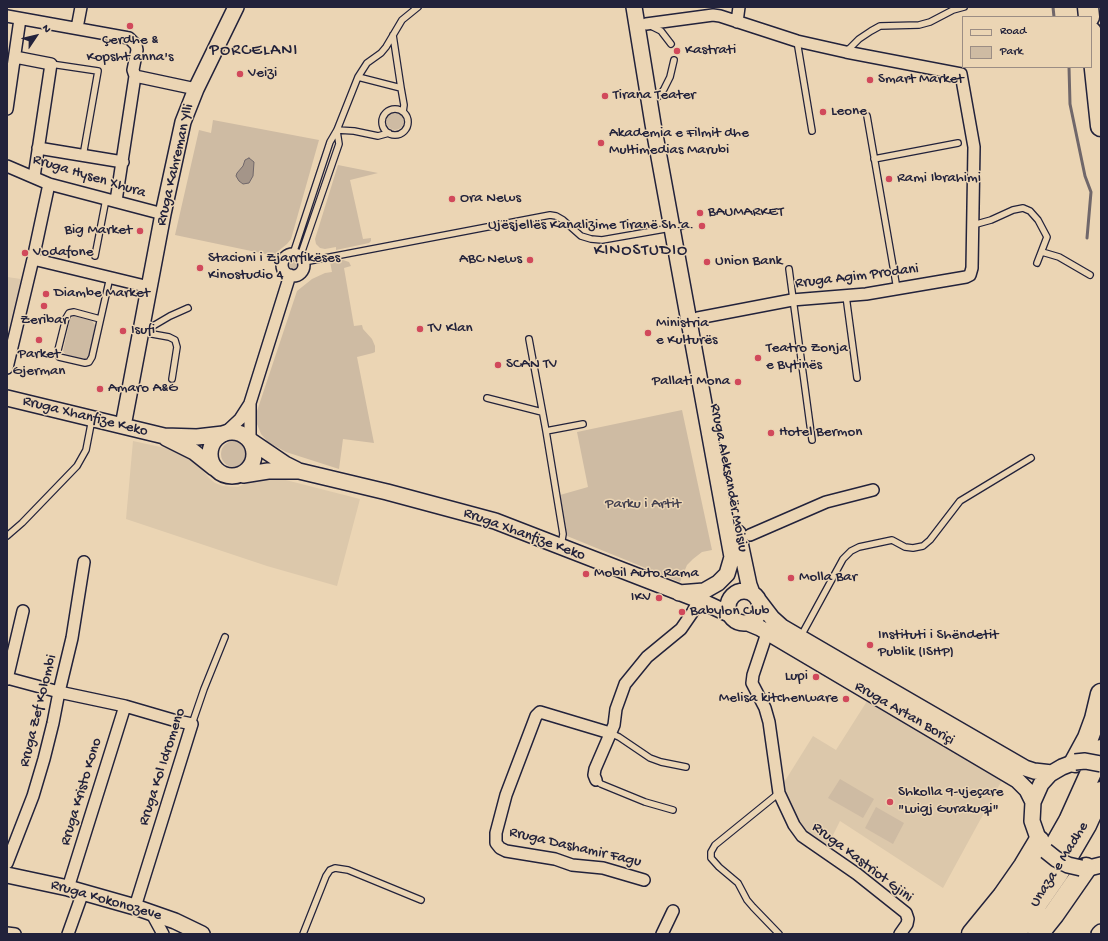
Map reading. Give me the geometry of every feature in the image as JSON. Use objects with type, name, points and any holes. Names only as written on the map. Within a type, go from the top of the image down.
[{"type":"highway","points":[[1092,41],[1101,126]]},
{"type":"highway","points":[[1075,762],[1088,738],[1095,719],[1101,694]]},
{"type":"highway","points":[[992,934],[1017,903],[1044,865],[1069,821],[1101,750]]},
{"type":"highway","name":"Unaza e Madhe","points":[[1014,934],[1058,873],[1086,825],[1101,792]]},
{"type":"highway","points":[[972,934],[1003,896],[1024,866],[1039,840]]},
{"type":"highway","points":[[1038,934],[1092,868]]},
{"type":"main road","name":"Rruga Kahreman Ylli","points":[[122,426],[163,214],[183,122],[196,89],[236,7]]},
{"type":"main road","name":"Rruga Aleksandër Moisiu","points":[[634,7],[653,124],[698,318],[744,565],[745,596]]},
{"type":"main road","name":"Rruga Aleksandër Moisiu","points":[[643,7],[659,96],[677,227],[676,244],[732,557],[737,581],[745,596]]},
{"type":"main road","name":"Rruga Xhanfize Keko","points":[[7,398],[164,436],[197,437],[224,434]]},
{"type":"main road","points":[[232,432],[239,433],[250,441],[255,453],[254,460],[252,466],[243,474],[237,477],[224,476],[214,468],[211,462],[210,449],[213,443],[224,434],[232,432]]},
{"type":"main road","name":"Rruga Xhanfize Keko","points":[[164,436],[194,452],[214,468]]},
{"type":"main road","name":"Rruga Xhanfize Keko","points":[[250,441],[285,464],[299,471],[387,492],[495,521],[699,600],[731,615]]},
{"type":"main road","name":"Rruga Xhanfize Keko","points":[[243,474],[268,471],[299,471]]},
{"type":"main road","points":[[679,593],[704,590],[718,583],[727,574],[732,557]]},
{"type":"main road","points":[[731,615],[729,603],[745,596]]},
{"type":"main road","points":[[699,600],[745,596],[760,606],[758,615],[748,623]]},
{"type":"main road","name":"Rruga Artan Boriçi","points":[[745,596],[776,622],[805,640],[1021,766],[1034,771],[1052,773]]},
{"type":"main road","name":"Rruga Artan Boriçi","points":[[731,615],[735,620],[741,623],[748,623],[767,633],[1017,780],[1027,790],[1033,802]]},
{"type":"main road","points":[[1092,868],[1068,865],[1056,859],[1046,851],[1039,840],[1032,821],[1033,802],[1041,784],[1052,773],[1062,767],[1075,762],[1085,761],[1101,764]]},
{"type":"main road","name":"Rruga Kokonozeve","points":[[7,875],[68,888],[135,907],[175,921],[202,934]]},
{"type":"street","points":[[78,28],[81,7]]},
{"type":"street","points":[[736,22],[739,7]]},
{"type":"street","points":[[646,24],[714,14],[796,41],[846,52]]},
{"type":"street","points":[[7,16],[129,38],[136,45],[137,50],[133,70],[135,76],[122,162],[111,200]]},
{"type":"street","points":[[7,109],[20,19]]},
{"type":"street","name":"Rruga Agim Prodani","points":[[698,318],[792,300],[814,297],[866,294],[966,277],[970,275],[972,268],[974,147],[961,74],[846,52]]},
{"type":"street","points":[[15,57],[51,64],[34,177]]},
{"type":"street","points":[[135,76],[196,89]]},
{"type":"street","points":[[38,148],[122,162]]},
{"type":"street","name":"Rruga Hysen Xhura","points":[[7,166],[49,184],[163,214]]},
{"type":"street","points":[[7,368],[49,184]]},
{"type":"street","points":[[287,257],[299,258],[304,266],[302,272],[297,275],[290,275],[285,272],[283,262],[287,257]]},
{"type":"street","points":[[33,259],[149,287]]},
{"type":"street","points":[[224,434],[240,419],[250,403],[290,275]]},
{"type":"street","points":[[250,403],[250,441]]},
{"type":"street","points":[[750,535],[826,502],[873,490]]},
{"type":"street","name":"Rruga Zef Kolombi","points":[[7,863],[33,796],[54,724],[59,692],[72,638],[84,562]]},
{"type":"street","points":[[596,780],[594,775],[595,769],[614,725],[616,709],[625,684],[647,657],[681,629],[699,600]]},
{"type":"street","points":[[23,611],[7,678],[59,692],[125,706],[192,724]]},
{"type":"street","name":"Rruga Kastriot Gjini","points":[[767,633],[753,675],[752,683],[765,708],[769,722],[779,793],[794,825],[802,836],[857,874],[906,913],[908,919],[907,924],[900,934]]},
{"type":"street","name":"Rruga Kristo Kono","points":[[68,888],[125,706]]},
{"type":"street","name":"Rruga Dashamir Fagu","points":[[610,733],[540,712],[536,716],[506,795],[496,832],[496,843],[500,848],[506,851],[555,859],[572,865],[603,868],[644,880]]},
{"type":"street","name":"Rruga Kol Idromeno","points":[[135,907],[192,724]]},
{"type":"street","points":[[68,934],[83,892]]},
{"type":"street","points":[[662,934],[673,911]]},
{"type":"street","points":[[151,912],[163,934]]},
{"type":"street","points":[[7,933],[16,934]]},
{"type":"lane","points":[[299,258],[320,172],[330,142],[337,130],[358,77],[367,63],[381,53],[402,20],[418,7]]},
{"type":"lane","points":[[846,52],[859,39],[880,26],[919,25],[930,22],[953,10],[964,7]]},
{"type":"lane","points":[[646,24],[661,31],[671,44]]},
{"type":"lane","points":[[393,35],[404,105],[403,112]]},
{"type":"lane","points":[[796,41],[812,131]]},
{"type":"lane","points":[[659,96],[670,77],[674,60]]},
{"type":"lane","points":[[51,64],[98,71],[83,156]]},
{"type":"lane","points":[[358,77],[401,88]]},
{"type":"lane","points":[[394,109],[403,112],[407,116],[408,121],[404,131],[400,134],[394,135],[389,133],[383,126],[383,116],[390,110],[394,109]]},
{"type":"lane","points":[[867,116],[897,289]]},
{"type":"lane","points":[[299,258],[339,144],[337,130]]},
{"type":"lane","points":[[337,130],[354,131],[378,136],[389,133]]},
{"type":"lane","points":[[874,159],[958,143]]},
{"type":"lane","points":[[320,172],[328,174]]},
{"type":"lane","points":[[95,256],[111,200]]},
{"type":"lane","points":[[972,225],[991,220],[1013,210],[1023,208],[1030,211],[1038,220],[1047,238],[1038,263]]},
{"type":"lane","points":[[299,258],[550,215],[556,216],[563,220],[581,236],[590,239],[602,240],[677,227]]},
{"type":"lane","points":[[1042,252],[1059,258],[1090,275]]},
{"type":"lane","points":[[789,269],[812,440]]},
{"type":"lane","points":[[100,319],[74,312],[69,313],[66,318],[58,350],[59,357],[85,363],[89,362],[92,357],[110,277]]},
{"type":"lane","points":[[846,296],[857,378]]},
{"type":"lane","points":[[141,328],[153,326],[188,308]]},
{"type":"lane","points":[[141,328],[175,340],[177,347],[172,379]]},
{"type":"lane","points":[[529,339],[563,534],[560,547]]},
{"type":"lane","points":[[487,398],[542,412]]},
{"type":"lane","points":[[7,536],[22,523],[77,466],[86,450],[92,418]]},
{"type":"lane","points":[[546,431],[583,424]]},
{"type":"lane","points":[[805,640],[843,559],[851,551],[859,547],[892,540],[905,547],[913,548],[923,546],[930,540],[960,501],[1031,458]]},
{"type":"lane","name":"Rruga Kol Idromeno","points":[[192,724],[204,688],[225,637]]},
{"type":"lane","points":[[610,733],[619,737],[650,758],[661,762],[686,767]]},
{"type":"lane","points":[[596,780],[601,784],[646,802],[672,810]]},
{"type":"lane","points":[[779,793],[715,845],[711,852],[711,858],[738,883],[747,900],[779,934]]},
{"type":"lane","points":[[303,934],[326,876],[330,870],[335,868],[348,870],[421,900]]},
{"type":"shaded area","points":[[249,158],[254,162],[253,176],[249,183],[243,184],[236,176],[245,160]]},
{"type":"shaded area","points":[[7,277],[21,279],[7,335]]},
{"type":"shaded area","points":[[133,441],[179,451],[193,459],[215,483],[223,486],[238,487],[256,478],[270,476],[360,499],[337,586],[267,566],[126,519]]},
{"type":"shaded area","name":"Shkolla 9-vjeçare \"Luigj Gurakuqi\"","points":[[869,698],[1002,780],[943,888],[840,821],[827,847],[798,830],[783,784],[813,736],[836,750]]},
{"type":"green space","points":[[395,112],[401,115],[404,121],[401,127],[395,130],[389,127],[386,121],[389,115]]},
{"type":"green space","points":[[213,120],[319,140],[291,239],[277,252],[275,256],[175,235],[199,130],[211,133]]},
{"type":"green space","points":[[338,165],[378,173],[350,180],[363,239],[371,238],[371,241],[369,243],[336,250],[336,247],[325,249],[320,248],[316,244],[315,239]]},
{"type":"green space","points":[[292,259],[296,259],[300,265],[296,271],[292,271],[288,267],[288,263]]},
{"type":"green space","points":[[343,260],[349,262],[351,266],[344,268],[354,326],[362,325],[363,329],[372,339],[375,346],[375,352],[357,357],[374,443],[343,439],[339,469],[286,452],[268,442],[261,434],[257,424],[256,414],[297,291],[312,279],[325,273],[332,272],[330,262]]},
{"type":"green space","points":[[74,316],[92,321],[95,325],[89,356],[85,359],[65,354],[63,351],[70,319]]},
{"type":"green space","name":"Parku i Artit","points":[[682,410],[712,550],[702,552],[687,565],[680,582],[567,536],[560,495],[588,487],[577,432]]},
{"type":"green space","points":[[234,441],[243,445],[247,454],[243,463],[234,467],[225,463],[221,454],[225,445]]},
{"type":"green space","points":[[840,779],[874,799],[863,818],[828,798]]},
{"type":"green space","points":[[876,807],[904,823],[893,844],[865,828]]},
{"type":"waterway","points":[[1053,7],[1054,16]]},
{"type":"waterway","points":[[1069,68],[1070,104],[1085,176],[1091,192],[1087,238]]},
{"type":"place","name":"Çerdhe & Kopsht anna's","points":[[130,26]]},
{"type":"place","name":"Kastrati","points":[[677,51]]},
{"type":"place","name":"Veizi","points":[[240,74]]},
{"type":"place","name":"Smart Market","points":[[870,80]]},
{"type":"place","name":"Tirana Teater","points":[[605,96]]},
{"type":"place","name":"Leone","points":[[823,112]]},
{"type":"place","name":"Akademia e Filmit dhe Multimedias Marubi","points":[[601,143]]},
{"type":"place","name":"Rami Ibrahimi","points":[[889,179]]},
{"type":"place","name":"Ora News","points":[[452,199]]},
{"type":"place","name":"BAUMARKET","points":[[700,213]]},
{"type":"place","name":"Ujësjellës Kanalizime Tiranë Sh.a.","points":[[702,226]]},
{"type":"place","name":"Big Market","points":[[140,231]]},
{"type":"place","name":"Vodafone","points":[[25,253]]},
{"type":"place","name":"ABC News","points":[[530,260]]},
{"type":"place","name":"Union Bank","points":[[707,262]]},
{"type":"place","name":"Stacioni i Zjarrfikëses Kinostudio 4","points":[[200,268]]},
{"type":"place","name":"Diambe Market","points":[[46,294]]},
{"type":"place","name":"Zeribar","points":[[44,306]]},
{"type":"place","name":"TV Klan","points":[[420,329]]},
{"type":"place","name":"Isufi","points":[[123,331]]},
{"type":"place","name":"Ministria e Kulturës","points":[[648,333]]},
{"type":"place","name":"Parket Gjerman","points":[[39,340]]},
{"type":"place","name":"Teatro Zonja e Bytinës","points":[[758,358]]},
{"type":"place","name":"SCAN TV","points":[[498,365]]},
{"type":"place","name":"Pallati Mona","points":[[738,382]]},
{"type":"place","name":"Amaro A&G","points":[[100,389]]},
{"type":"place","name":"Hotel Bermon","points":[[771,433]]},
{"type":"place","name":"Mobil Auto Rama","points":[[586,574]]},
{"type":"place","name":"Molla Bar","points":[[791,578]]},
{"type":"place","name":"IKV","points":[[659,598]]},
{"type":"place","name":"Babylon Club","points":[[682,612]]},
{"type":"place","name":"Instituti i Shëndetit Publik (ISHP)","points":[[870,645]]},
{"type":"place","name":"Lupi","points":[[816,677]]},
{"type":"place","name":"Melisa kitchenware","points":[[846,699]]},
{"type":"place","name":"Shkolla 9-vjeçare \"Luigj Gurakuqi\"","points":[[890,802]]},
{"type":"district","name":"PORCELANI","points":[[254,51]]},
{"type":"district","name":"KINOSTUDIO","points":[[641,251]]}]
